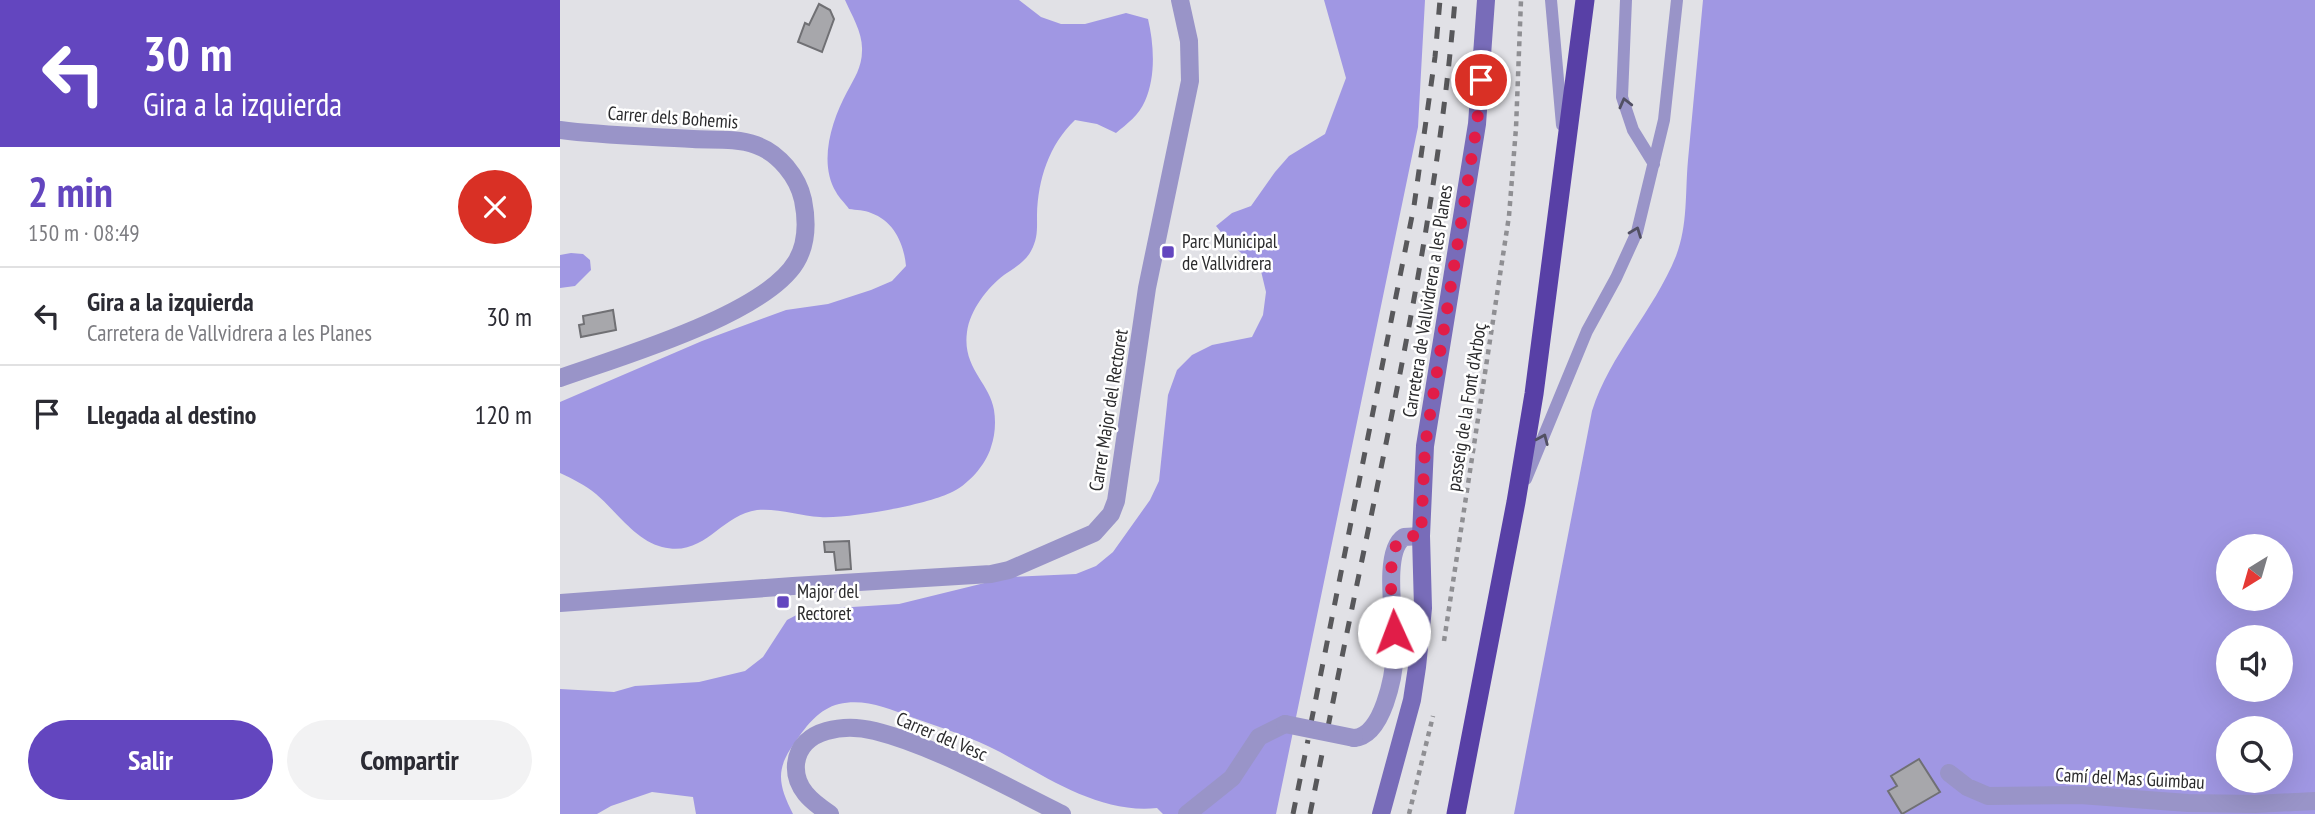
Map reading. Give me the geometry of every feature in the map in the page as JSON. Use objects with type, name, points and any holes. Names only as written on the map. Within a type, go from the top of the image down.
[{"type":"highway","points":[[1456,814],[1534,394],[1585,0]]},
{"type":"main road","name":"Carretera de Vallvidrera a les Planes","points":[[1381,814],[1412,700],[1418,667],[1423,608],[1421,536],[1425,446],[1477,124],[1486,0]]},
{"type":"street","name":"Carrer Major del Rectoret","points":[[560,603],[977,576],[1009,570],[1082,540],[1103,525],[1116,501],[1147,288],[1190,81],[1189,41],[1180,0]]},
{"type":"street","name":"Carrer dels Bohemis","points":[[560,131],[725,140],[756,145],[771,153],[795,179],[804,203],[806,228],[797,260],[788,273],[761,294],[721,318],[560,378]]},
{"type":"street","points":[[1187,814],[1232,778],[1259,737],[1285,724],[1354,738],[1362,737],[1373,729],[1383,707],[1395,652],[1392,573],[1396,546],[1404,537],[1421,536]]},
{"type":"street","name":"Carrer del Vesc","points":[[830,814],[801,789],[797,780],[796,759],[807,740],[816,734],[847,728],[874,731],[904,740],[1062,814]]},
{"type":"street","name":"Camí del Mas Guimbau","points":[[1949,773],[1967,787],[1988,796],[2080,795],[2188,803],[2315,801]]},
{"type":"lane","points":[[1551,0],[1565,159]]},
{"type":"lane","points":[[1626,0],[1622,97],[1633,130],[1654,164]]},
{"type":"lane","points":[[1516,502],[1587,331],[1637,232],[1664,120],[1677,0]]},
{"type":"path","name":"passeig de la Font d'Arboç","points":[[1444,643],[1509,216],[1516,128],[1521,0]]},
{"type":"path","points":[[1409,814],[1433,711]]},
{"type":"shaded area","points":[[845,0],[1019,0],[1041,17],[1061,24],[1085,24],[1126,13],[1148,19],[1153,60],[1149,92],[1139,111],[1116,133],[1097,124],[1075,120],[1058,140],[1047,163],[1040,188],[1037,233],[1031,251],[1023,261],[991,286],[972,316],[967,332],[969,356],[991,400],[995,424],[988,454],[969,480],[956,490],[938,498],[867,513],[820,517],[757,510],[733,519],[690,547],[662,547],[635,532],[592,491],[560,473],[560,402],[702,341],[786,310],[828,304],[871,290],[892,281],[906,266],[903,250],[892,227],[871,213],[849,209],[837,194],[828,168],[832,128],[862,57],[859,31]]},
{"type":"shaded area","points":[[1324,0],[1425,0],[1418,127],[1276,814],[1163,814],[1157,808],[1136,808],[1095,800],[1056,783],[968,737],[884,707],[848,702],[832,706],[814,718],[789,751],[781,777],[784,794],[793,814],[696,814],[693,797],[652,792],[611,806],[597,814],[560,814],[560,689],[614,692],[635,686],[699,682],[745,671],[763,657],[787,620],[806,610],[899,604],[1009,577],[1076,574],[1096,566],[1113,552],[1150,500],[1159,481],[1168,395],[1177,370],[1192,355],[1212,345],[1252,337],[1263,315],[1266,292],[1261,271],[1229,242],[1216,226],[1232,213],[1251,206],[1289,156],[1325,134],[1346,78]]},
{"type":"shaded area","points":[[1703,0],[2315,0],[2315,814],[1514,814],[1592,411],[1610,370],[1667,276],[1676,256],[1684,221]]},
{"type":"shaded area","points":[[583,254],[590,260],[591,270],[575,286],[560,288],[560,255]]},
{"type":"building","points":[[819,4],[830,10],[834,19],[822,52],[798,42],[805,23],[809,25]]},
{"type":"building","points":[[613,310],[616,330],[581,337],[579,325],[584,324],[583,316]]},
{"type":"building","points":[[849,541],[851,569],[836,570],[834,552],[825,552],[824,542]]},
{"type":"building","points":[[1919,759],[1940,792],[1902,814],[1888,791],[1897,786],[1891,776]]},
{"type":"railway","points":[[1311,723],[1414,206],[1435,57],[1440,0]]},
{"type":"railway","points":[[1328,727],[1384,456],[1418,274],[1446,92],[1455,0]]},
{"type":"railway","points":[[1293,814],[1308,740]]},
{"type":"railway","points":[[1310,814],[1324,744]]},
{"type":"place","name":"Parc Municipal de Vallvidrera","points":[[1168,252]]},
{"type":"place","name":"Major del Rectoret","points":[[783,602]]},
{"type":"route","points":[[1394,632],[1394,553],[1399,540],[1421,536],[1425,446],[1477,124],[1481,80]]}]
